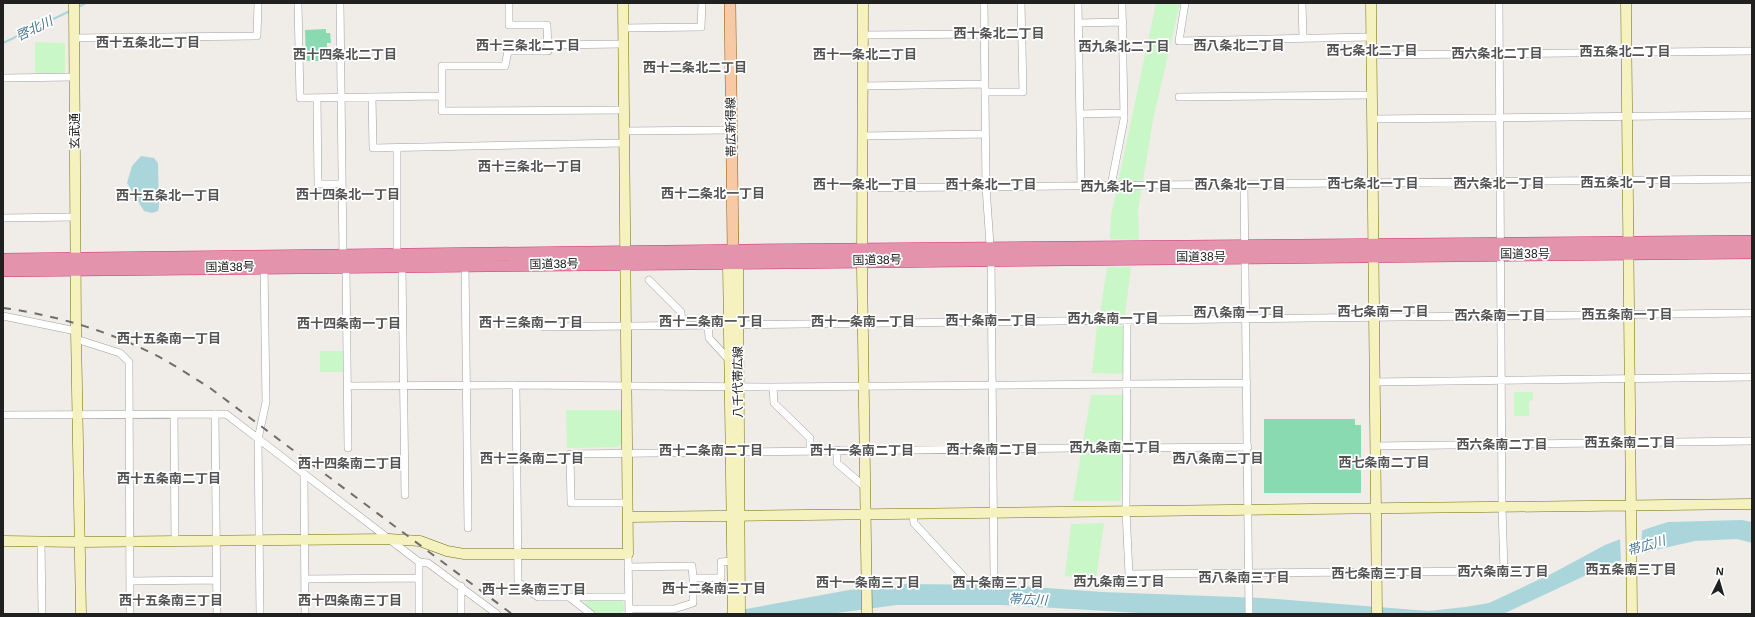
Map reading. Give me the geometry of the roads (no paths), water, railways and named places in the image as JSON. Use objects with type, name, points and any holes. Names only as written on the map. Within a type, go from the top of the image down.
[{"type":"highway","name":"国道38号","points":[[1628,249],[1752,242]]},
{"type":"highway","name":"国道38号","points":[[3,260],[76,264],[625,258],[733,259],[991,254],[1501,249],[1628,249],[1752,252]]},
{"type":"highway","name":"国道38号","points":[[3,270],[76,264]]},
{"type":"main road","name":"帯広新得線","points":[[730,3],[733,259]]},
{"type":"street","name":"玄武通","points":[[74,3],[76,335],[81,614]]},
{"type":"street","points":[[74,38],[257,36],[258,3]]},
{"type":"street","points":[[298,3],[300,98],[442,96]]},
{"type":"street","points":[[340,3],[342,184],[345,262],[348,448]]},
{"type":"street","points":[[509,3],[509,25],[547,25],[548,51],[508,51],[505,66],[442,66],[442,111],[624,110]]},
{"type":"street","points":[[623,3],[626,386],[628,503],[628,566],[629,611],[674,609],[693,603],[692,566],[628,566]]},
{"type":"street","points":[[623,28],[701,26],[702,3]]},
{"type":"street","points":[[863,3],[863,387],[867,614]]},
{"type":"street","points":[[984,3],[986,187],[991,254],[994,577]]},
{"type":"street","points":[[863,86],[984,88],[1023,92],[1021,3]]},
{"type":"street","points":[[1078,3],[1081,186]]},
{"type":"street","points":[[1111,186],[1124,113],[1122,3]]},
{"type":"street","points":[[1185,3],[1179,41],[1371,38]]},
{"type":"street","points":[[1302,3],[1303,39]]},
{"type":"street","points":[[1371,3],[1377,614]]},
{"type":"street","points":[[1127,320],[1126,511],[1129,574],[1504,571],[1502,507],[1499,3]]},
{"type":"street","points":[[1626,3],[1632,614]]},
{"type":"street","points":[[1078,23],[1122,22]]},
{"type":"street","points":[[863,35],[984,34]]},
{"type":"street","points":[[548,45],[623,44]]},
{"type":"street","points":[[1372,55],[1752,51]]},
{"type":"street","points":[[3,78],[75,77]]},
{"type":"street","points":[[1180,98],[1372,95]]},
{"type":"street","points":[[372,97],[373,148],[624,143]]},
{"type":"street","points":[[317,98],[318,184],[342,184]]},
{"type":"street","points":[[1080,114],[1124,113]]},
{"type":"street","points":[[1372,119],[1752,115]]},
{"type":"street","points":[[624,131],[732,130]]},
{"type":"street","points":[[863,136],[985,134]]},
{"type":"street","points":[[397,148],[405,495]]},
{"type":"street","points":[[862,188],[1752,179]]},
{"type":"street","points":[[1244,184],[1250,614]]},
{"type":"street","points":[[3,218],[75,217]]},
{"type":"street","name":"八千代帯広線","points":[[733,259],[736,610]]},
{"type":"street","points":[[465,260],[465,385],[468,528]]},
{"type":"street","points":[[260,614],[258,439],[266,402],[264,262]]},
{"type":"street","points":[[648,280],[681,312],[682,324]]},
{"type":"street","points":[[544,327],[682,324],[1502,317],[1752,313]]},
{"type":"street","points":[[3,316],[76,335],[120,353],[129,362],[130,614]]},
{"type":"street","points":[[708,324],[709,338],[730,361]]},
{"type":"street","name":"八千代帯広線","points":[[734,324],[730,361],[735,387]]},
{"type":"street","points":[[1374,382],[1752,377]]},
{"type":"street","points":[[347,386],[516,385],[863,387],[1247,383]]},
{"type":"street","points":[[516,385],[518,582],[538,597],[629,597]]},
{"type":"street","points":[[773,387],[774,403],[810,438],[810,451]]},
{"type":"street","points":[[174,414],[175,541]]},
{"type":"street","points":[[214,414],[217,614]]},
{"type":"street","points":[[3,415],[226,414],[304,476],[419,562],[428,563],[497,614]]},
{"type":"street","points":[[1375,446],[1752,441]]},
{"type":"street","points":[[1126,448],[1248,447]]},
{"type":"street","points":[[628,503],[570,503],[570,454],[1074,448]]},
{"type":"street","points":[[837,450],[837,463],[865,487]]},
{"type":"street","points":[[304,476],[303,540],[305,614]]},
{"type":"street","points":[[628,517],[1752,504]]},
{"type":"street","points":[[913,514],[914,523],[963,576]]},
{"type":"street","name":"八千代帯広線","points":[[735,516],[732,561],[736,610]]},
{"type":"street","points":[[3,541],[80,542],[389,539],[420,541],[447,551],[464,554],[628,554]]},
{"type":"street","points":[[41,541],[42,614]]},
{"type":"street","points":[[693,578],[721,578],[721,562],[732,561]]},
{"type":"street","points":[[419,562],[419,614]]},
{"type":"street","points":[[305,579],[419,578]]},
{"type":"street","points":[[130,582],[216,580]]},
{"type":"street","points":[[461,586],[461,614]]},
{"type":"street","points":[[568,597],[591,614]]},
{"type":"water","points":[[141,156],[154,158],[158,163],[159,207],[158,211],[152,213],[144,211],[127,183],[132,166]]},
{"type":"water","name":"帯広川","points":[[1742,520],[1752,522],[1752,543],[1737,539],[1695,541],[1651,551],[1610,564],[1503,614],[1157,614],[1003,605],[897,605],[829,614],[719,614],[849,590],[904,584],[1007,585],[1102,592],[1262,598],[1429,611],[1489,603],[1553,573],[1605,545],[1668,522]]},
{"type":"waterway","name":"啓北川","points":[[78,7],[86,3]]},
{"type":"waterway","name":"啓北川","points":[[3,43],[70,11]]},
{"type":"railway","points":[[3,308],[65,320],[106,333],[145,350],[175,366],[210,388],[512,614]]},
{"type":"district","name":"西十条北二丁目","points":[[999,33]]},
{"type":"district","name":"西十五条北二丁目","points":[[148,42]]},
{"type":"district","name":"西十三条北二丁目","points":[[528,45]]},
{"type":"district","name":"西八条北二丁目","points":[[1239,45]]},
{"type":"district","name":"西九条北二丁目","points":[[1124,46]]},
{"type":"district","name":"西七条北二丁目","points":[[1372,50]]},
{"type":"district","name":"西五条北二丁目","points":[[1625,51]]},
{"type":"district","name":"西六条北二丁目","points":[[1497,53]]},
{"type":"district","name":"西十四条北二丁目","points":[[345,54]]},
{"type":"district","name":"西十一条北二丁目","points":[[865,54]]},
{"type":"district","name":"西十二条北二丁目","points":[[695,67]]},
{"type":"district","name":"西十三条北一丁目","points":[[530,166]]},
{"type":"district","name":"西五条北一丁目","points":[[1626,182]]},
{"type":"district","name":"西七条北一丁目","points":[[1373,183]]},
{"type":"district","name":"西六条北一丁目","points":[[1499,183]]},
{"type":"district","name":"西十一条北一丁目","points":[[865,184]]},
{"type":"district","name":"西十条北一丁目","points":[[991,184]]},
{"type":"district","name":"西八条北一丁目","points":[[1240,184]]},
{"type":"district","name":"西九条北一丁目","points":[[1126,186]]},
{"type":"district","name":"西十二条北一丁目","points":[[713,193]]},
{"type":"district","name":"西十四条北一丁目","points":[[348,194]]},
{"type":"district","name":"西十五条北一丁目","points":[[168,195]]},
{"type":"district","name":"西七条南一丁目","points":[[1383,311]]},
{"type":"district","name":"西八条南一丁目","points":[[1239,312]]},
{"type":"district","name":"西五条南一丁目","points":[[1627,314]]},
{"type":"district","name":"西六条南一丁目","points":[[1500,315]]},
{"type":"district","name":"西九条南一丁目","points":[[1113,318]]},
{"type":"district","name":"西十条南一丁目","points":[[991,320]]},
{"type":"district","name":"西十二条南一丁目","points":[[711,321]]},
{"type":"district","name":"西十一条南一丁目","points":[[863,321]]},
{"type":"district","name":"西十三条南一丁目","points":[[531,322]]},
{"type":"district","name":"西十四条南一丁目","points":[[349,323]]},
{"type":"district","name":"西十五条南一丁目","points":[[169,338]]},
{"type":"district","name":"西五条南二丁目","points":[[1630,442]]},
{"type":"district","name":"西六条南二丁目","points":[[1502,444]]},
{"type":"district","name":"西九条南二丁目","points":[[1115,447]]},
{"type":"district","name":"西十条南二丁目","points":[[992,449]]},
{"type":"district","name":"西十二条南二丁目","points":[[711,450]]},
{"type":"district","name":"西十一条南二丁目","points":[[862,450]]},
{"type":"district","name":"西十三条南二丁目","points":[[532,458]]},
{"type":"district","name":"西八条南二丁目","points":[[1218,458]]},
{"type":"district","name":"西七条南二丁目","points":[[1384,462]]},
{"type":"district","name":"西十四条南二丁目","points":[[350,463]]},
{"type":"district","name":"西十五条南二丁目","points":[[169,478]]},
{"type":"district","name":"西五条南三丁目","points":[[1631,569]]},
{"type":"district","name":"西六条南三丁目","points":[[1503,571]]},
{"type":"district","name":"西七条南三丁目","points":[[1377,573]]},
{"type":"district","name":"西八条南三丁目","points":[[1244,577]]},
{"type":"district","name":"西九条南三丁目","points":[[1119,581]]},
{"type":"district","name":"西十一条南三丁目","points":[[868,582]]},
{"type":"district","name":"西十条南三丁目","points":[[998,582]]},
{"type":"district","name":"西十二条南三丁目","points":[[714,588]]},
{"type":"district","name":"西十三条南三丁目","points":[[534,589]]},
{"type":"district","name":"西十五条南三丁目","points":[[171,600]]},
{"type":"district","name":"西十四条南三丁目","points":[[350,600]]}]
